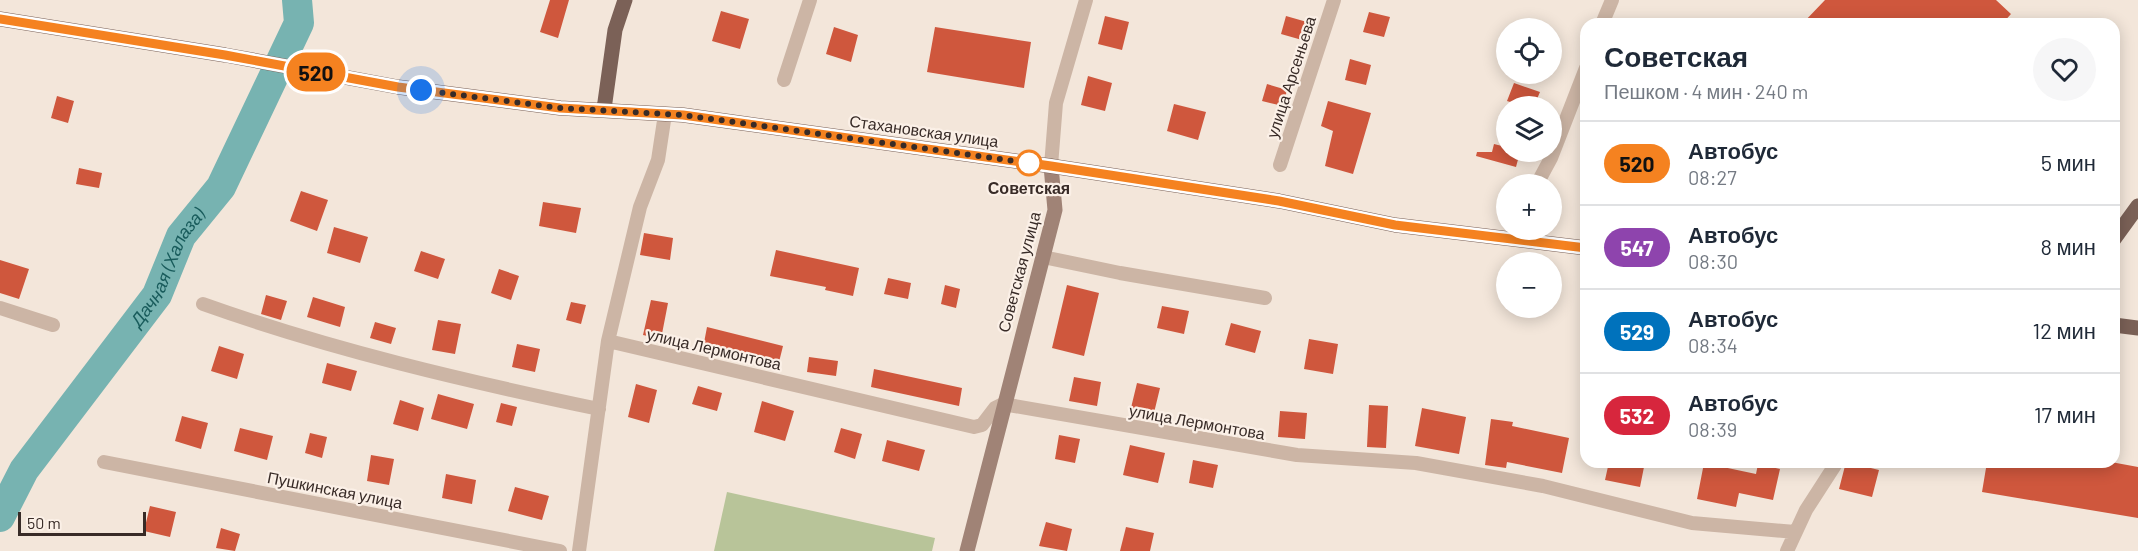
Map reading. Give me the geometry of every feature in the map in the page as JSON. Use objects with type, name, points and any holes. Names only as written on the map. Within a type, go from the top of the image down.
[{"type":"main road","points":[[604,109],[615,30],[625,0]]},
{"type":"main road","name":"Стахановская улица","points":[[0,19],[225,55],[398,87],[560,108],[665,114],[1051,166],[1279,201],[1395,225],[1496,232]]},
{"type":"main road","points":[[2120,231],[2137,210]]},
{"type":"main road","name":"Стахановская улица","points":[[1545,240],[1580,247]]},
{"type":"main road","points":[[2120,326],[2138,328]]},
{"type":"street","points":[[784,80],[810,0]]},
{"type":"street","name":"Советская улица","points":[[967,551],[1054,210],[1051,166],[1056,103],[1086,0]]},
{"type":"street","name":"улица Арсеньева","points":[[1280,165],[1334,0]]},
{"type":"street","points":[[1604,18],[1612,0]]},
{"type":"street","points":[[1542,174],[1551,158],[1580,83]]},
{"type":"street","points":[[579,551],[609,341],[640,207],[658,160],[665,114]]},
{"type":"street","points":[[1043,257],[1265,298]]},
{"type":"street","points":[[203,304],[287,334],[375,358],[599,409]]},
{"type":"street","points":[[0,308],[53,325]]},
{"type":"street","name":"улица Лермонтова","points":[[609,341],[974,427],[982,425],[994,408],[1003,404],[1297,455],[1416,463],[1543,486],[1692,523],[1795,532]]},
{"type":"street","name":"Пушкинская улица","points":[[104,462],[560,551]]},
{"type":"street","points":[[1787,551],[1806,510],[1833,468]]},
{"type":"green space","points":[[727,492],[935,538],[932,551],[714,551]]},
{"type":"building","points":[[550,0],[569,0],[558,38],[540,32]]},
{"type":"building","points":[[1825,0],[1996,0],[2011,14],[2007,18],[1808,18]]},
{"type":"building","points":[[721,11],[749,19],[740,49],[712,41]]},
{"type":"building","points":[[1369,12],[1390,17],[1384,37],[1363,32]]},
{"type":"building","points":[[1105,16],[1129,22],[1122,50],[1098,44]]},
{"type":"building","points":[[1286,16],[1307,22],[1302,40],[1281,34]]},
{"type":"building","points":[[834,27],[858,35],[851,62],[826,54]]},
{"type":"building","points":[[935,27],[1031,42],[1024,88],[927,72]]},
{"type":"building","points":[[1350,59],[1371,65],[1366,85],[1345,80]]},
{"type":"building","points":[[1088,76],[1112,83],[1105,111],[1081,105]]},
{"type":"building","points":[[1267,84],[1287,90],[1283,106],[1262,101]]},
{"type":"building","points":[[1514,84],[1540,92],[1538,96],[1509,96]]},
{"type":"building","points":[[57,96],[74,101],[68,123],[51,118]]},
{"type":"building","points":[[1328,101],[1371,113],[1353,174],[1325,166],[1333,131],[1321,126]]},
{"type":"building","points":[[1174,104],[1206,112],[1198,140],[1167,131]]},
{"type":"building","points":[[1494,144],[1496,144],[1496,162],[1476,156],[1477,152],[1492,152]]},
{"type":"building","points":[[1498,162],[1517,162],[1516,167]]},
{"type":"building","points":[[79,168],[102,173],[99,188],[76,184]]},
{"type":"building","points":[[301,191],[328,200],[317,231],[290,221]]},
{"type":"building","points":[[543,202],[581,208],[576,233],[539,226]]},
{"type":"building","points":[[334,227],[368,237],[360,263],[327,253]]},
{"type":"building","points":[[644,233],[673,238],[670,260],[640,255]]},
{"type":"building","points":[[776,250],[859,268],[853,296],[825,290],[826,287],[770,276]]},
{"type":"building","points":[[421,251],[445,259],[438,279],[414,271]]},
{"type":"building","points":[[0,260],[29,269],[19,299],[0,293]]},
{"type":"building","points":[[499,269],[519,276],[511,300],[491,293]]},
{"type":"building","points":[[888,278],[911,283],[908,299],[884,294]]},
{"type":"building","points":[[945,285],[960,289],[956,308],[941,304]]},
{"type":"building","points":[[1067,285],[1099,293],[1084,356],[1052,348]]},
{"type":"building","points":[[266,295],[287,301],[281,320],[261,314]]},
{"type":"building","points":[[313,297],[345,307],[340,327],[307,317]]},
{"type":"building","points":[[651,300],[668,303],[661,339],[643,335]]},
{"type":"building","points":[[571,302],[586,305],[581,324],[566,320]]},
{"type":"building","points":[[1162,306],[1189,311],[1184,334],[1157,328]]},
{"type":"building","points":[[438,320],[461,324],[455,354],[432,350]]},
{"type":"building","points":[[375,322],[396,328],[391,344],[370,338]]},
{"type":"building","points":[[1231,323],[1261,331],[1255,353],[1225,345]]},
{"type":"building","points":[[707,327],[783,346],[778,366],[703,348]]},
{"type":"building","points":[[1309,339],[1338,344],[1333,374],[1304,369]]},
{"type":"building","points":[[517,344],[540,349],[535,372],[512,367]]},
{"type":"building","points":[[219,346],[244,354],[237,379],[211,371]]},
{"type":"building","points":[[809,357],[838,361],[836,376],[807,372]]},
{"type":"building","points":[[327,363],[357,371],[351,391],[322,383]]},
{"type":"building","points":[[874,369],[962,388],[959,406],[871,387]]},
{"type":"building","points":[[1074,377],[1101,382],[1097,406],[1069,401]]},
{"type":"building","points":[[1137,383],[1160,388],[1153,417],[1130,412]]},
{"type":"building","points":[[636,384],[657,390],[649,423],[628,417]]},
{"type":"building","points":[[698,386],[722,393],[717,411],[692,404]]},
{"type":"building","points":[[438,394],[474,404],[467,429],[431,419]]},
{"type":"building","points":[[400,400],[424,408],[418,431],[393,424]]},
{"type":"building","points":[[762,401],[794,411],[785,441],[754,432]]},
{"type":"building","points":[[501,403],[517,407],[512,426],[496,422]]},
{"type":"building","points":[[1369,405],[1388,406],[1386,448],[1367,447]]},
{"type":"building","points":[[1422,408],[1466,417],[1459,454],[1415,446]]},
{"type":"building","points":[[1280,411],[1307,413],[1305,439],[1278,437]]},
{"type":"building","points":[[182,416],[208,423],[201,449],[175,441]]},
{"type":"building","points":[[1491,419],[1513,422],[1512,426],[1569,438],[1562,473],[1507,462],[1506,468],[1485,465]]},
{"type":"building","points":[[240,428],[273,436],[267,460],[234,451]]},
{"type":"building","points":[[841,428],[862,434],[855,459],[834,452]]},
{"type":"building","points":[[310,433],[327,437],[322,458],[305,453]]},
{"type":"building","points":[[1059,435],[1080,439],[1075,463],[1055,459]]},
{"type":"building","points":[[887,440],[925,450],[919,471],[882,461]]},
{"type":"building","points":[[1130,445],[1165,453],[1158,483],[1123,475]]},
{"type":"building","points":[[371,455],[394,459],[389,485],[367,481]]},
{"type":"building","points":[[1193,460],[1218,465],[1213,488],[1189,483]]},
{"type":"building","points":[[2120,464],[2138,467],[2138,518],[1982,492],[1986,468],[2120,468]]},
{"type":"building","points":[[1608,468],[1644,468],[1640,487],[1605,480]]},
{"type":"building","points":[[1703,468],[1728,468],[1756,474],[1757,468],[1780,469],[1773,500],[1739,493],[1736,507],[1697,499]]},
{"type":"building","points":[[1844,468],[1879,470],[1872,497],[1839,489]]},
{"type":"building","points":[[446,474],[476,480],[472,504],[442,498]]},
{"type":"building","points":[[515,487],[549,496],[542,520],[508,511]]},
{"type":"building","points":[[150,506],[176,512],[170,537],[144,531]]},
{"type":"building","points":[[1046,522],[1072,529],[1067,551],[1039,546]]},
{"type":"building","points":[[1126,527],[1154,533],[1150,551],[1120,551]]},
{"type":"building","points":[[221,528],[240,534],[235,551],[216,548]]},
{"type":"waterway","name":"Дачная (Халаза)","points":[[0,517],[24,470],[157,295],[181,236],[221,187],[299,23],[297,0]]},
{"type":"bus line","name":"520","points":[[0,19],[225,55],[398,87],[560,108],[683,115],[1051,166],[1279,201],[1395,225],[1580,247]]},
{"type":"place","name":"Советская","points":[[1029,163]]},
{"type":"route","points":[[421,90],[560,108],[683,115],[1029,163]]}]
